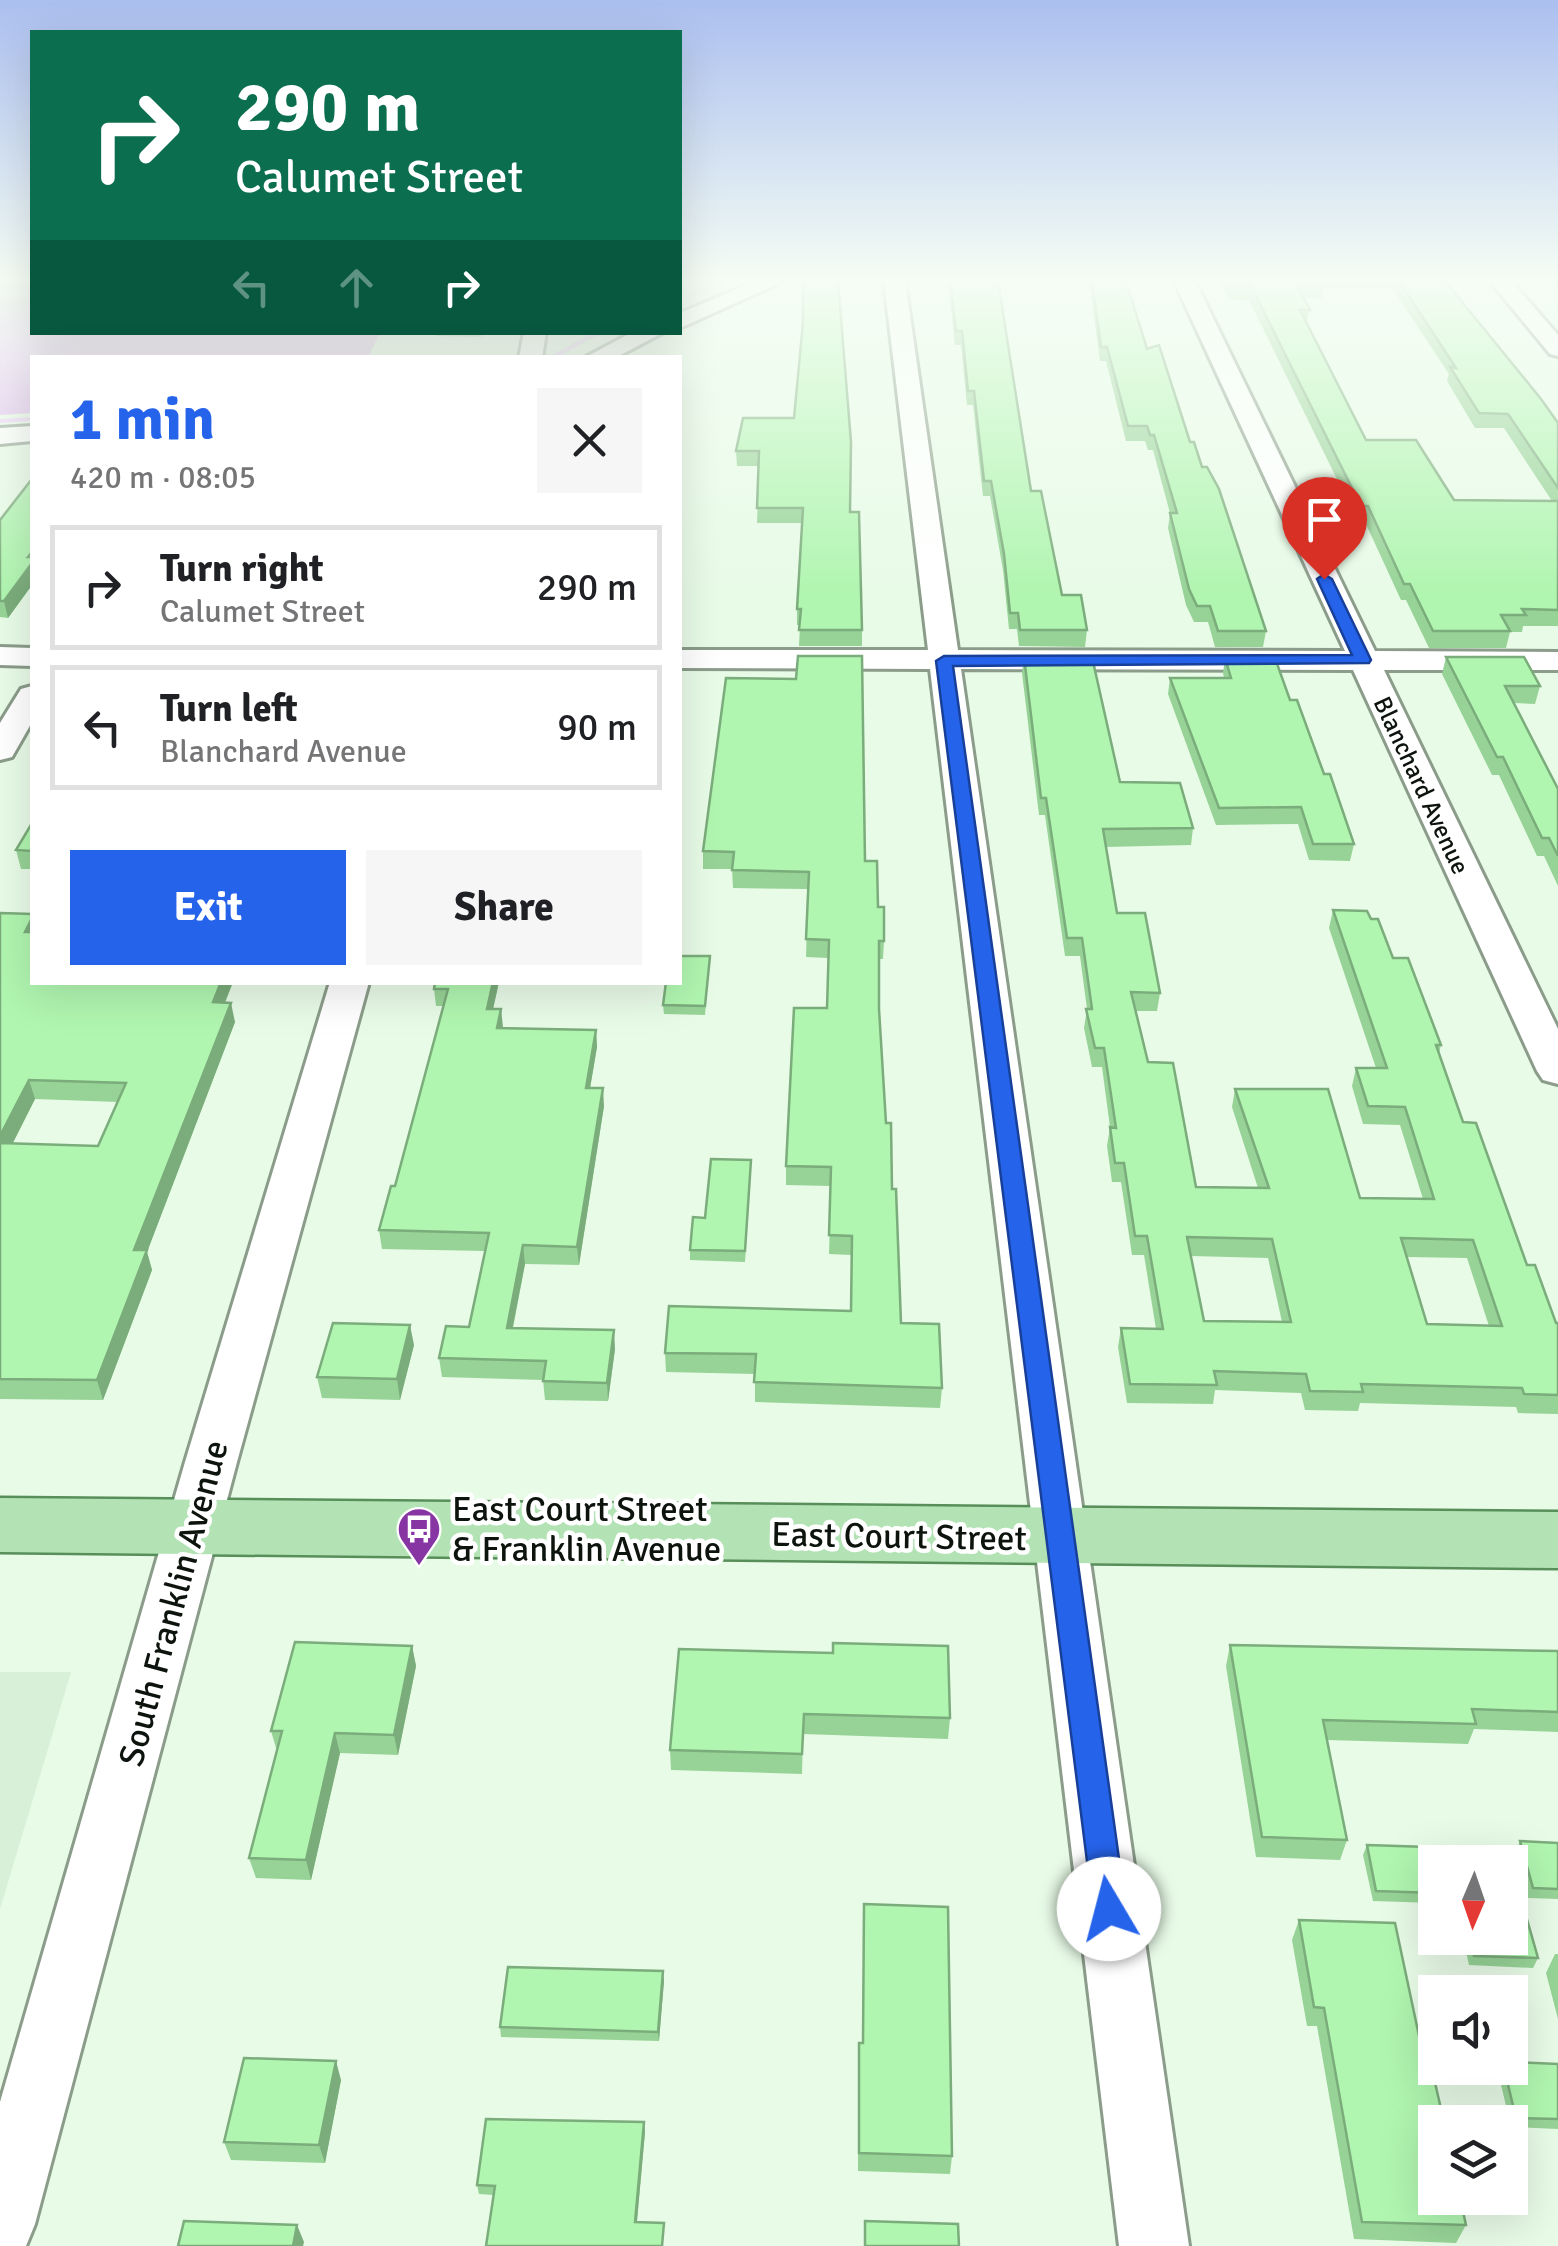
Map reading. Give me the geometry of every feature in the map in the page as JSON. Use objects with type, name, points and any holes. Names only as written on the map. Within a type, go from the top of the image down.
[{"type":"main road","name":"East Court Street","points":[[4,1535],[193,1529],[1558,1540]]},
{"type":"street","points":[[908,386],[1154,2246]]},
{"type":"street","name":"Blanchard Avenue","points":[[1234,386],[1558,1072]]},
{"type":"street","points":[[0,436],[30,434]]},
{"type":"street","points":[[0,656],[30,656]]},
{"type":"street","points":[[682,659],[1558,660]]},
{"type":"street","points":[[0,750],[30,699]]},
{"type":"street","name":"South Franklin Avenue","points":[[0,2224],[349,985]]},
{"type":"shaded area","points":[[0,386],[30,386],[30,413],[0,415]]},
{"type":"shaded area","points":[[0,1672],[71,1672],[0,1909]]},
{"type":"building","points":[[797,386],[846,386],[850,512],[859,512],[862,630],[799,630],[803,508],[757,508],[759,451],[736,451],[743,418],[794,418]]},
{"type":"building","points":[[967,386],[1014,386],[1031,491],[1041,491],[1062,595],[1081,595],[1087,630],[1020,630],[1018,613],[1010,613],[991,481],[984,481],[974,391],[968,391]]},
{"type":"building","points":[[1117,386],[1172,386],[1190,442],[1194,442],[1202,467],[1207,467],[1219,489],[1266,631],[1218,631],[1210,606],[1197,606],[1189,589],[1170,513],[1177,513],[1154,435],[1150,435],[1147,426],[1128,426]]},
{"type":"building","points":[[1301,386],[1338,386],[1366,440],[1416,440],[1454,500],[1558,501],[1558,610],[1522,609],[1526,615],[1501,615],[1510,631],[1433,631],[1410,584],[1404,584],[1368,506],[1361,506]]},
{"type":"building","points":[[1462,386],[1530,386],[1558,423],[1558,488],[1508,414],[1479,413]]},
{"type":"building","points":[[30,482],[30,566],[4,601],[0,601],[0,520]]},
{"type":"building","points":[[798,656],[862,656],[865,861],[877,861],[878,907],[884,907],[884,941],[879,941],[879,1009],[886,1123],[891,1123],[892,1189],[896,1189],[901,1323],[939,1324],[942,1388],[754,1382],[756,1354],[665,1353],[669,1306],[851,1311],[852,1236],[829,1235],[831,1167],[786,1166],[794,1008],[827,1008],[829,940],[806,939],[809,872],[732,870],[734,852],[703,851],[726,678],[796,679]]},
{"type":"building","points":[[1024,657],[1092,657],[1120,782],[1180,783],[1193,828],[1103,829],[1117,913],[1145,913],[1160,993],[1131,992],[1148,1062],[1173,1063],[1196,1187],[1269,1188],[1235,1089],[1328,1089],[1360,1198],[1434,1199],[1405,1107],[1368,1106],[1356,1068],[1387,1068],[1333,910],[1367,911],[1371,919],[1378,919],[1393,958],[1408,958],[1441,1045],[1436,1045],[1463,1122],[1476,1123],[1527,1265],[1535,1265],[1558,1323],[1558,1395],[1524,1394],[1522,1388],[1361,1384],[1363,1392],[1310,1391],[1306,1374],[1214,1371],[1217,1385],[1130,1384],[1121,1328],[1163,1329],[1147,1236],[1135,1236],[1124,1163],[1115,1163],[1110,1127],[1116,1128],[1104,1048],[1095,1048],[1086,1009],[1092,1009],[1082,938],[1067,938],[1046,798],[1041,798]],"holes":[[[1187,1237],[1272,1239],[1291,1322],[1204,1321]],[[1401,1238],[1473,1240],[1502,1326],[1427,1324]]]},
{"type":"building","points":[[1446,657],[1524,657],[1540,686],[1505,686],[1558,789],[1558,856],[1549,838],[1542,838],[1503,757],[1497,757]]},
{"type":"building","points":[[1225,658],[1275,658],[1290,700],[1297,700],[1324,774],[1330,774],[1354,844],[1313,844],[1301,807],[1219,808],[1170,678],[1231,678]]},
{"type":"building","points":[[30,826],[30,851],[16,850]]},
{"type":"building","points":[[0,913],[30,914],[25,932],[30,932],[30,985],[220,985],[213,1002],[231,1003],[134,1250],[147,1250],[97,1380],[0,1379],[0,1143],[98,1146],[126,1083],[29,1080],[0,1136]]},
{"type":"building","points":[[682,956],[710,956],[705,1006],[663,1005],[666,985],[682,985]]},
{"type":"building","points":[[435,985],[492,985],[487,1009],[501,1009],[497,1028],[596,1030],[586,1088],[603,1088],[577,1247],[523,1245],[507,1328],[614,1330],[607,1383],[543,1381],[546,1361],[439,1358],[446,1326],[469,1327],[489,1233],[379,1230],[391,1186],[395,1186],[448,989],[434,989]]},
{"type":"building","points":[[711,1159],[751,1160],[745,1251],[690,1250],[693,1217],[705,1218]]},
{"type":"building","points":[[333,1323],[410,1325],[397,1379],[317,1377]]},
{"type":"building","points":[[295,1642],[412,1646],[394,1735],[335,1733],[306,1860],[249,1858],[282,1731],[271,1731]]},
{"type":"building","points":[[833,1643],[948,1646],[950,1718],[804,1714],[802,1754],[670,1750],[679,1649],[833,1653]]},
{"type":"building","points":[[1230,1645],[1558,1651],[1558,1712],[1472,1709],[1476,1724],[1323,1720],[1347,1840],[1262,1837]]},
{"type":"building","points":[[1520,1841],[1558,1843],[1558,1889],[1533,1888],[1528,1845],[1521,1845]]},
{"type":"building","points":[[1367,1845],[1418,1847],[1418,1892],[1376,1891]]},
{"type":"building","points":[[864,1904],[948,1907],[952,2156],[859,2153]]},
{"type":"building","points":[[1299,1920],[1395,1923],[1418,2031],[1418,2085],[1436,2085],[1440,2105],[1418,2105],[1418,2215],[1464,2215],[1466,2225],[1362,2222],[1324,2008],[1314,2007]]},
{"type":"building","points":[[1528,1923],[1538,1958],[1474,1956],[1528,1955]]},
{"type":"building","points":[[508,1967],[663,1971],[658,2032],[500,2027]]},
{"type":"building","points":[[244,2058],[336,2061],[319,2145],[224,2142]]},
{"type":"building","points":[[1528,2063],[1558,2064],[1558,2119],[1528,2118],[1528,2105],[1513,2105],[1508,2085],[1528,2085]]},
{"type":"building","points":[[486,2119],[644,2122],[635,2222],[664,2223],[662,2246],[486,2246],[495,2186],[477,2185]]},
{"type":"building","points":[[184,2221],[297,2225],[293,2246],[178,2246]]},
{"type":"building","points":[[865,2221],[958,2224],[959,2246],[865,2246]]},
{"type":"waterway","points":[[0,421],[30,419]]},
{"type":"place","name":"East Court Street & Franklin Avenue","points":[[419,1567]]},
{"type":"route","points":[[1109,1909],[944,661],[1363,660],[1324,579]]}]
